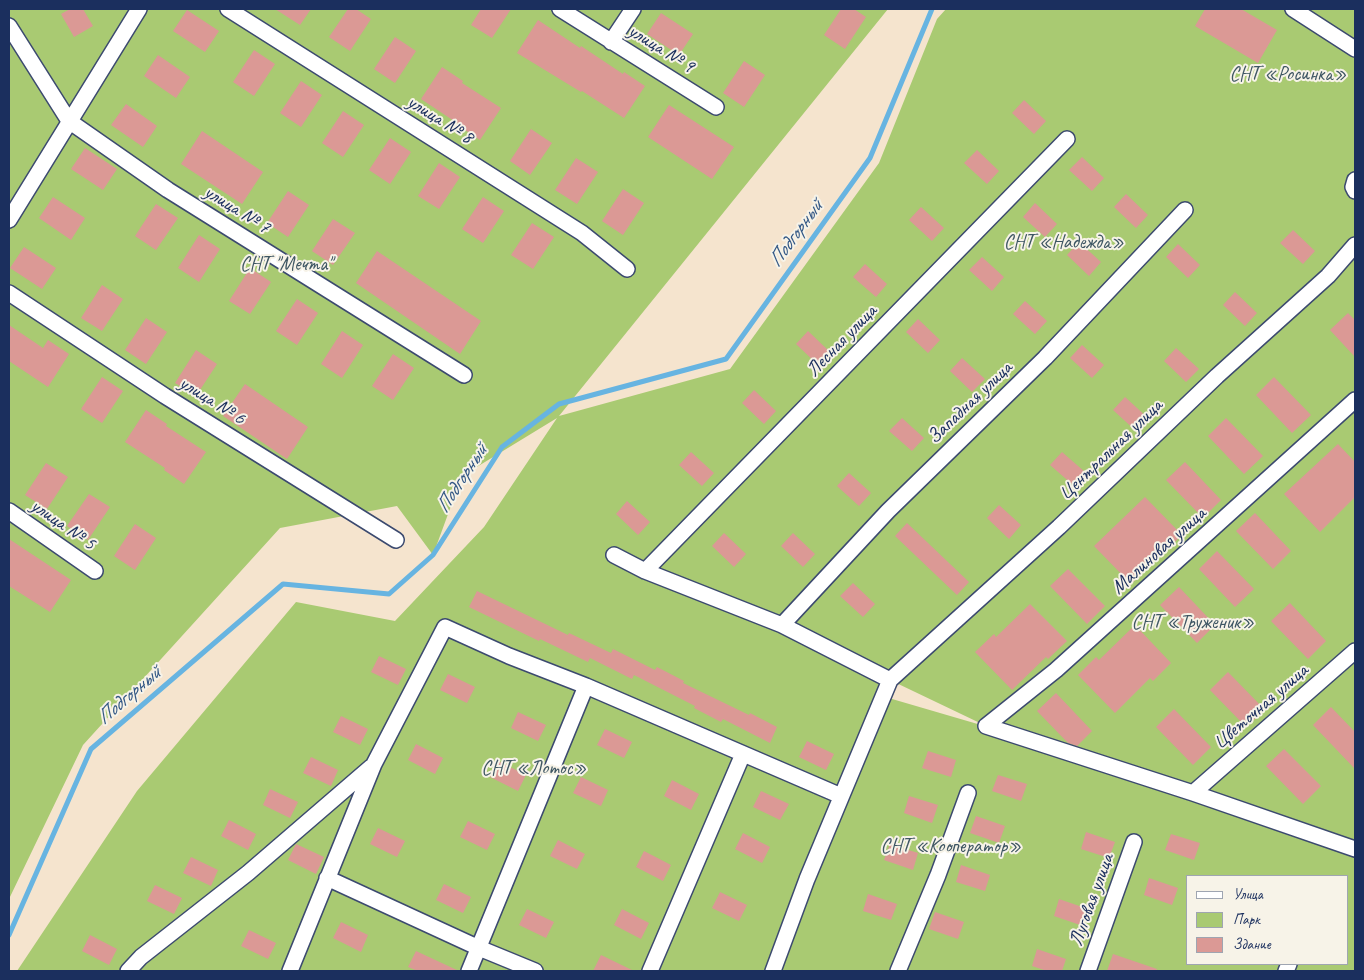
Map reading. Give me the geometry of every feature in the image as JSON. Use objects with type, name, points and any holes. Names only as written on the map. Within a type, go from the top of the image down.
[{"type":"street","points":[[9,220],[140,9]]},
{"type":"street","name":"улица № 8","points":[[228,9],[582,233],[627,270]]},
{"type":"street","name":"улица № 9","points":[[560,9],[716,107]]},
{"type":"street","points":[[611,42],[633,9]]},
{"type":"street","points":[[1293,9],[1355,50]]},
{"type":"street","points":[[9,26],[69,121]]},
{"type":"street","name":"улица № 7","points":[[69,121],[168,190],[464,374]]},
{"type":"street","name":"Лесная улица","points":[[645,570],[1066,139]]},
{"type":"street","points":[[1355,180],[1353,187],[1355,190]]},
{"type":"street","name":"Западная улица","points":[[782,625],[888,511],[1045,358],[1185,210]]},
{"type":"street","name":"Центральная улица","points":[[890,680],[1059,527],[1217,376],[1328,276],[1355,245]]},
{"type":"street","name":"улица № 6","points":[[9,293],[165,396],[396,540]]},
{"type":"street","name":"Малиновая улица","points":[[1193,792],[986,726],[1056,670],[1355,400]]},
{"type":"street","name":"улица № 5","points":[[9,511],[95,571]]},
{"type":"street","points":[[614,555],[645,570],[782,625],[890,680],[806,879],[773,971]]},
{"type":"street","points":[[290,971],[374,764],[445,627],[840,796]]},
{"type":"street","name":"Цветочная улица","points":[[1193,792],[1355,651]]},
{"type":"street","points":[[469,971],[586,686]]},
{"type":"street","points":[[650,971],[743,754]]},
{"type":"street","points":[[128,971],[141,957],[248,872],[374,764]]},
{"type":"street","points":[[1193,792],[1355,849]]},
{"type":"street","points":[[898,971],[938,874],[968,793]]},
{"type":"street","name":"Луговая улица","points":[[1088,971],[1134,842]]},
{"type":"street","points":[[327,878],[479,948],[535,971]]},
{"type":"green space","points":[[9,9],[888,9],[559,416],[730,369],[879,163],[937,19],[946,9],[1355,9],[1355,971],[17,971],[137,791],[296,602],[395,621],[484,527],[557,418],[462,476],[433,555],[397,506],[280,528],[83,745],[9,899]],"holes":[[[890,680],[981,725],[875,694]]]},
{"type":"building","points":[[70,9],[83,9],[93,26],[74,37],[61,14]]},
{"type":"building","points":[[275,9],[311,9],[300,25]]},
{"type":"building","points":[[348,9],[356,9],[371,19],[350,51],[329,37]]},
{"type":"building","points":[[481,9],[511,9],[492,38],[471,25]]},
{"type":"building","points":[[841,9],[854,9],[866,17],[845,49],[824,35]]},
{"type":"building","points":[[1205,9],[1241,9],[1277,30],[1258,63],[1195,26]]},
{"type":"building","points":[[187,10],[219,31],[205,52],[173,31]]},
{"type":"building","points":[[661,13],[693,34],[679,55],[647,34]]},
{"type":"building","points":[[538,20],[580,48],[581,46],[645,86],[624,118],[517,53]]},
{"type":"building","points":[[395,37],[416,51],[395,83],[374,69]]},
{"type":"building","points":[[254,50],[275,64],[254,96],[233,82]]},
{"type":"building","points":[[158,55],[190,77],[176,98],[144,76]]},
{"type":"building","points":[[744,61],[765,75],[744,107],[723,93]]},
{"type":"building","points":[[442,67],[463,81],[462,83],[501,108],[480,140],[421,99]]},
{"type":"building","points":[[301,81],[322,95],[301,127],[280,113]]},
{"type":"building","points":[[1024,100],[1046,121],[1034,134],[1012,113]]},
{"type":"building","points":[[126,104],[157,126],[143,147],[111,125]]},
{"type":"building","points":[[669,105],[734,147],[712,179],[648,137]]},
{"type":"building","points":[[343,111],[364,125],[343,157],[322,143]]},
{"type":"building","points":[[531,129],[552,143],[530,175],[510,161]]},
{"type":"building","points":[[202,131],[263,172],[242,204],[181,164]]},
{"type":"building","points":[[390,138],[411,152],[390,184],[369,170]]},
{"type":"building","points":[[85,148],[117,169],[103,190],[71,169]]},
{"type":"building","points":[[977,150],[999,171],[987,184],[964,163]]},
{"type":"building","points":[[1082,157],[1104,178],[1092,191],[1069,170]]},
{"type":"building","points":[[576,158],[598,172],[577,204],[555,190]]},
{"type":"building","points":[[439,163],[460,177],[439,209],[418,196]]},
{"type":"building","points":[[623,189],[644,203],[623,235],[602,221]]},
{"type":"building","points":[[288,191],[309,205],[288,237],[267,223]]},
{"type":"building","points":[[1126,194],[1148,215],[1136,228],[1114,207]]},
{"type":"building","points":[[53,197],[85,218],[71,240],[39,218]]},
{"type":"building","points":[[483,197],[504,211],[483,243],[462,229]]},
{"type":"building","points":[[1035,203],[1057,224],[1045,237],[1023,217]]},
{"type":"building","points":[[156,204],[178,218],[156,250],[135,236]]},
{"type":"building","points":[[921,207],[944,228],[932,241],[909,220]]},
{"type":"building","points":[[333,219],[355,233],[333,265],[312,251]]},
{"type":"building","points":[[532,223],[554,237],[533,269],[511,255]]},
{"type":"building","points":[[1293,230],[1315,251],[1303,264],[1280,243]]},
{"type":"building","points":[[199,235],[220,249],[199,282],[178,268]]},
{"type":"building","points":[[1079,242],[1101,262],[1089,276],[1067,255]]},
{"type":"building","points":[[1178,244],[1200,265],[1188,278],[1166,257]]},
{"type":"building","points":[[24,247],[56,268],[42,289],[10,268]]},
{"type":"building","points":[[377,251],[481,321],[460,354],[356,283]]},
{"type":"building","points":[[982,257],[1004,277],[992,291],[969,270]]},
{"type":"building","points":[[865,264],[887,284],[876,297],[853,277]]},
{"type":"building","points":[[250,268],[271,282],[250,314],[229,301]]},
{"type":"building","points":[[102,285],[123,299],[102,331],[81,318]]},
{"type":"building","points":[[1235,292],[1257,313],[1245,326],[1223,305]]},
{"type":"building","points":[[297,299],[318,313],[297,345],[276,331]]},
{"type":"building","points":[[1025,301],[1047,321],[1035,334],[1013,314]]},
{"type":"building","points":[[1348,313],[1355,320],[1355,357],[1330,330]]},
{"type":"building","points":[[146,318],[167,332],[146,364],[125,350]]},
{"type":"building","points":[[918,319],[940,340],[928,353],[906,332]]},
{"type":"building","points":[[9,325],[43,348],[48,340],[69,354],[48,387],[9,361]]},
{"type":"building","points":[[342,331],[363,345],[342,378],[321,364]]},
{"type":"building","points":[[808,331],[830,352],[818,365],[796,344]]},
{"type":"building","points":[[1082,345],[1104,365],[1092,378],[1070,358]]},
{"type":"building","points":[[1176,348],[1199,369],[1186,382],[1164,361]]},
{"type":"building","points":[[196,350],[217,364],[196,396],[175,383]]},
{"type":"building","points":[[393,354],[414,368],[393,400],[372,386]]},
{"type":"building","points":[[962,358],[985,379],[972,392],[950,371]]},
{"type":"building","points":[[102,377],[123,391],[102,423],[81,409]]},
{"type":"building","points":[[1274,377],[1311,415],[1292,433],[1256,395]]},
{"type":"building","points":[[245,384],[308,427],[287,459],[223,416]]},
{"type":"building","points":[[754,390],[776,411],[764,424],[742,403]]},
{"type":"building","points":[[1125,397],[1148,418],[1136,431],[1113,410]]},
{"type":"building","points":[[146,410],[167,424],[166,426],[206,452],[184,484],[164,470],[165,468],[125,442]]},
{"type":"building","points":[[902,418],[924,438],[912,451],[889,431]]},
{"type":"building","points":[[1226,418],[1263,456],[1244,474],[1208,436]]},
{"type":"building","points":[[1338,444],[1355,462],[1355,497],[1320,532],[1284,494]]},
{"type":"building","points":[[691,452],[714,473],[702,486],[679,465]]},
{"type":"building","points":[[1062,452],[1085,472],[1073,485],[1050,465]]},
{"type":"building","points":[[1185,462],[1221,500],[1203,518],[1166,480]]},
{"type":"building","points":[[46,463],[68,477],[47,509],[25,495]]},
{"type":"building","points":[[849,473],[871,493],[859,506],[837,486]]},
{"type":"building","points":[[89,494],[110,507],[88,540],[67,526]]},
{"type":"building","points":[[1145,497],[1182,535],[1131,584],[1094,546]]},
{"type":"building","points":[[627,501],[650,522],[638,535],[616,514]]},
{"type":"building","points":[[999,505],[1021,525],[1009,539],[987,518]]},
{"type":"building","points":[[1255,513],[1291,551],[1273,569],[1236,531]]},
{"type":"building","points":[[907,523],[969,582],[957,595],[895,536]]},
{"type":"building","points":[[135,524],[156,538],[135,570],[114,556]]},
{"type":"building","points":[[724,533],[746,554],[734,567],[712,546]]},
{"type":"building","points":[[793,533],[815,554],[803,567],[781,546]]},
{"type":"building","points":[[9,539],[71,580],[50,612],[9,586]]},
{"type":"building","points":[[1217,551],[1254,589],[1235,607],[1199,569]]},
{"type":"building","points":[[1068,569],[1105,606],[1087,624],[1050,586]]},
{"type":"building","points":[[853,583],[875,604],[863,617],[840,596]]},
{"type":"building","points":[[1179,587],[1215,625],[1197,643],[1160,605]]},
{"type":"building","points":[[477,591],[568,635],[569,633],[611,653],[613,649],[655,670],[657,667],[684,681],[683,683],[777,727],[770,743],[723,719],[721,722],[694,708],[695,706],[634,675],[632,679],[590,658],[588,662],[469,607]]},
{"type":"building","points":[[1290,603],[1326,641],[1308,659],[1271,621]]},
{"type":"building","points":[[1030,604],[1067,641],[1048,659],[1046,657],[1012,690],[975,652],[994,634],[996,637]]},
{"type":"building","points":[[1135,625],[1171,663],[1153,681],[1150,678],[1115,713],[1078,675],[1096,657],[1099,660]]},
{"type":"building","points":[[379,656],[406,669],[398,685],[371,672]]},
{"type":"building","points":[[1228,672],[1265,710],[1246,727],[1210,690]]},
{"type":"building","points":[[448,674],[475,687],[467,703],[440,690]]},
{"type":"building","points":[[1056,693],[1092,731],[1077,746],[1068,743],[1037,711]]},
{"type":"building","points":[[1331,707],[1355,732],[1355,769],[1313,725]]},
{"type":"building","points":[[1174,709],[1211,747],[1193,765],[1156,727]]},
{"type":"building","points":[[518,712],[546,725],[538,741],[511,728]]},
{"type":"building","points":[[341,716],[368,729],[360,745],[333,732]]},
{"type":"building","points":[[605,729],[632,742],[624,758],[597,745]]},
{"type":"building","points":[[807,741],[834,754],[826,770],[799,757]]},
{"type":"building","points":[[416,744],[443,758],[435,774],[408,760]]},
{"type":"building","points":[[1284,749],[1321,786],[1303,804],[1266,766]]},
{"type":"building","points":[[928,751],[956,760],[951,777],[922,768]]},
{"type":"building","points":[[311,757],[338,770],[331,786],[303,773]]},
{"type":"building","points":[[498,761],[526,775],[518,791],[490,777]]},
{"type":"building","points":[[998,775],[1027,784],[1021,801],[992,791]]},
{"type":"building","points":[[581,777],[608,790],[601,806],[573,793]]},
{"type":"building","points":[[672,780],[699,794],[691,810],[664,796]]},
{"type":"building","points":[[270,789],[298,802],[290,818],[263,805]]},
{"type":"building","points":[[761,791],[789,804],[780,820],[753,807]]},
{"type":"building","points":[[909,796],[938,805],[932,823],[904,813]]},
{"type":"building","points":[[976,816],[1005,826],[999,843],[970,833]]},
{"type":"building","points":[[229,820],[256,834],[248,850],[221,836]]},
{"type":"building","points":[[468,821],[495,834],[487,850],[460,837]]},
{"type":"building","points":[[378,828],[405,841],[397,857],[370,844]]},
{"type":"building","points":[[1086,832],[1115,842],[1109,858],[1081,849]]},
{"type":"building","points":[[743,833],[770,847],[762,863],[735,849]]},
{"type":"building","points":[[1171,834],[1200,843],[1194,860],[1165,850]]},
{"type":"building","points":[[558,840],[585,854],[577,869],[550,856]]},
{"type":"building","points":[[296,844],[324,857],[316,874],[288,860]]},
{"type":"building","points":[[890,844],[918,853],[913,870],[884,860]]},
{"type":"building","points":[[644,851],[671,865],[663,881],[636,867]]},
{"type":"building","points":[[191,857],[218,870],[211,886],[183,873]]},
{"type":"building","points":[[961,865],[990,875],[985,891],[956,882]]},
{"type":"building","points":[[1149,878],[1178,888],[1172,905],[1144,895]]},
{"type":"building","points":[[444,884],[471,897],[463,913],[436,900]]},
{"type":"building","points":[[155,885],[182,898],[174,914],[147,901]]},
{"type":"building","points":[[720,892],[747,905],[739,921],[712,908]]},
{"type":"building","points":[[868,894],[897,904],[891,920],[863,911]]},
{"type":"building","points":[[1059,899],[1088,909],[1083,926],[1054,916]]},
{"type":"building","points":[[527,909],[554,922],[546,938],[519,925]]},
{"type":"building","points":[[622,909],[649,923],[641,939],[614,925]]},
{"type":"building","points":[[935,912],[964,922],[958,939],[929,929]]},
{"type":"building","points":[[341,922],[368,935],[361,952],[333,938]]},
{"type":"building","points":[[249,930],[276,943],[268,959],[241,946]]},
{"type":"building","points":[[90,935],[117,949],[109,965],[82,951]]},
{"type":"building","points":[[1037,949],[1066,959],[1062,971],[1047,971],[1032,966]]},
{"type":"building","points":[[416,951],[459,971],[418,971],[408,967]]},
{"type":"building","points":[[1113,954],[1157,969],[1156,971],[1107,971]]},
{"type":"building","points":[[601,955],[634,971],[593,971]]},
{"type":"waterway","name":"Подгорный","points":[[9,935],[91,749],[283,584],[389,594],[433,555],[502,447],[559,404],[726,359],[870,158],[932,9]]},
{"type":"park label","name":"СНТ «Росинка»","points":[[1288,75]]},
{"type":"park label","name":"СНТ «Надежда»","points":[[1064,243]]},
{"type":"park label","name":"СНТ \"Мечта\"","points":[[286,265]]},
{"type":"park label","name":"СНТ «Труженик»","points":[[1193,623]]},
{"type":"park label","name":"СНТ «Лотос»","points":[[534,769]]},
{"type":"park label","name":"СНТ «Кооператор»","points":[[951,847]]}]
